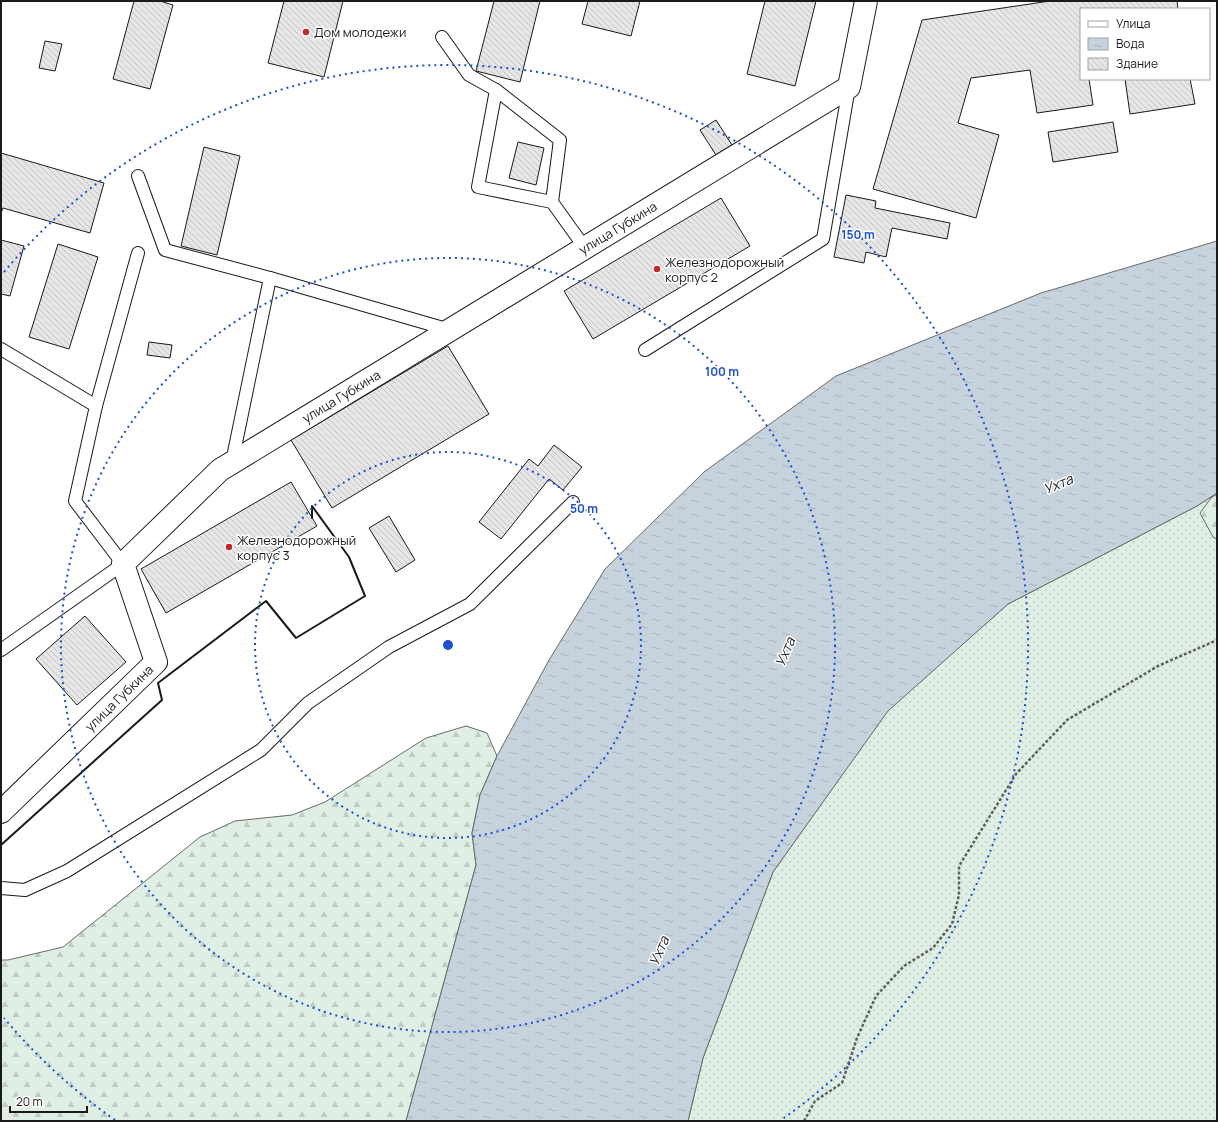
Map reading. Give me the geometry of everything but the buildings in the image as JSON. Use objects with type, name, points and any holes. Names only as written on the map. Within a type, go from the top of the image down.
[{"type":"street","points":[[850,87],[866,1]]},
{"type":"street","name":"улица Губкина","points":[[1,812],[156,662],[124,564],[220,470],[850,87]]},
{"type":"lane","points":[[442,37],[468,75],[496,90],[560,140],[552,202]]},
{"type":"lane","points":[[645,350],[823,239],[850,87]]},
{"type":"lane","points":[[496,90],[478,187],[552,202],[585,248]]},
{"type":"lane","points":[[138,176],[165,250],[270,278],[450,330]]},
{"type":"lane","points":[[1,650],[124,564],[75,501],[96,406],[138,253]]},
{"type":"lane","points":[[232,462],[270,278]]},
{"type":"lane","points":[[1,349],[96,406]]},
{"type":"lane","points":[[1,888],[25,890],[67,871],[261,750],[308,703],[389,647],[470,604],[573,502]]},
{"type":"path","points":[[804,1121],[815,1101],[842,1082],[857,1038],[876,996],[904,966],[933,948],[952,924],[959,895],[959,866],[1016,774],[1067,720],[1158,666],[1217,640]]},
{"type":"green space","points":[[1217,493],[1211,498],[1213,537],[1217,539],[1217,1121],[688,1121],[703,1058],[773,872],[888,710],[1008,604],[1197,506]]},
{"type":"green space","points":[[1217,494],[1217,539],[1213,537],[1200,513],[1211,498]]},
{"type":"green space","points":[[466,726],[487,733],[497,756],[480,795],[472,833],[476,865],[406,1121],[1,1121],[1,960],[8,960],[63,947],[200,837],[235,821],[292,815],[325,802],[426,738]]},
{"type":"water","name":"Ухта","points":[[1217,241],[1217,493],[1197,506],[1008,604],[888,711],[773,872],[703,1058],[688,1121],[406,1121],[476,865],[472,833],[480,795],[497,756],[549,660],[605,569],[704,472],[836,376],[1041,293]]},
{"type":"wall","points":[[1,845],[162,700],[158,683],[266,601],[296,638],[365,596],[349,557],[312,506],[312,518]]},
{"type":"place","name":"Дом молодежи","points":[[306,32]]},
{"type":"place","name":"Железнодорожный корпус 2","points":[[657,269]]},
{"type":"place","name":"Железнодорожный корпус 3","points":[[229,547]]}]
